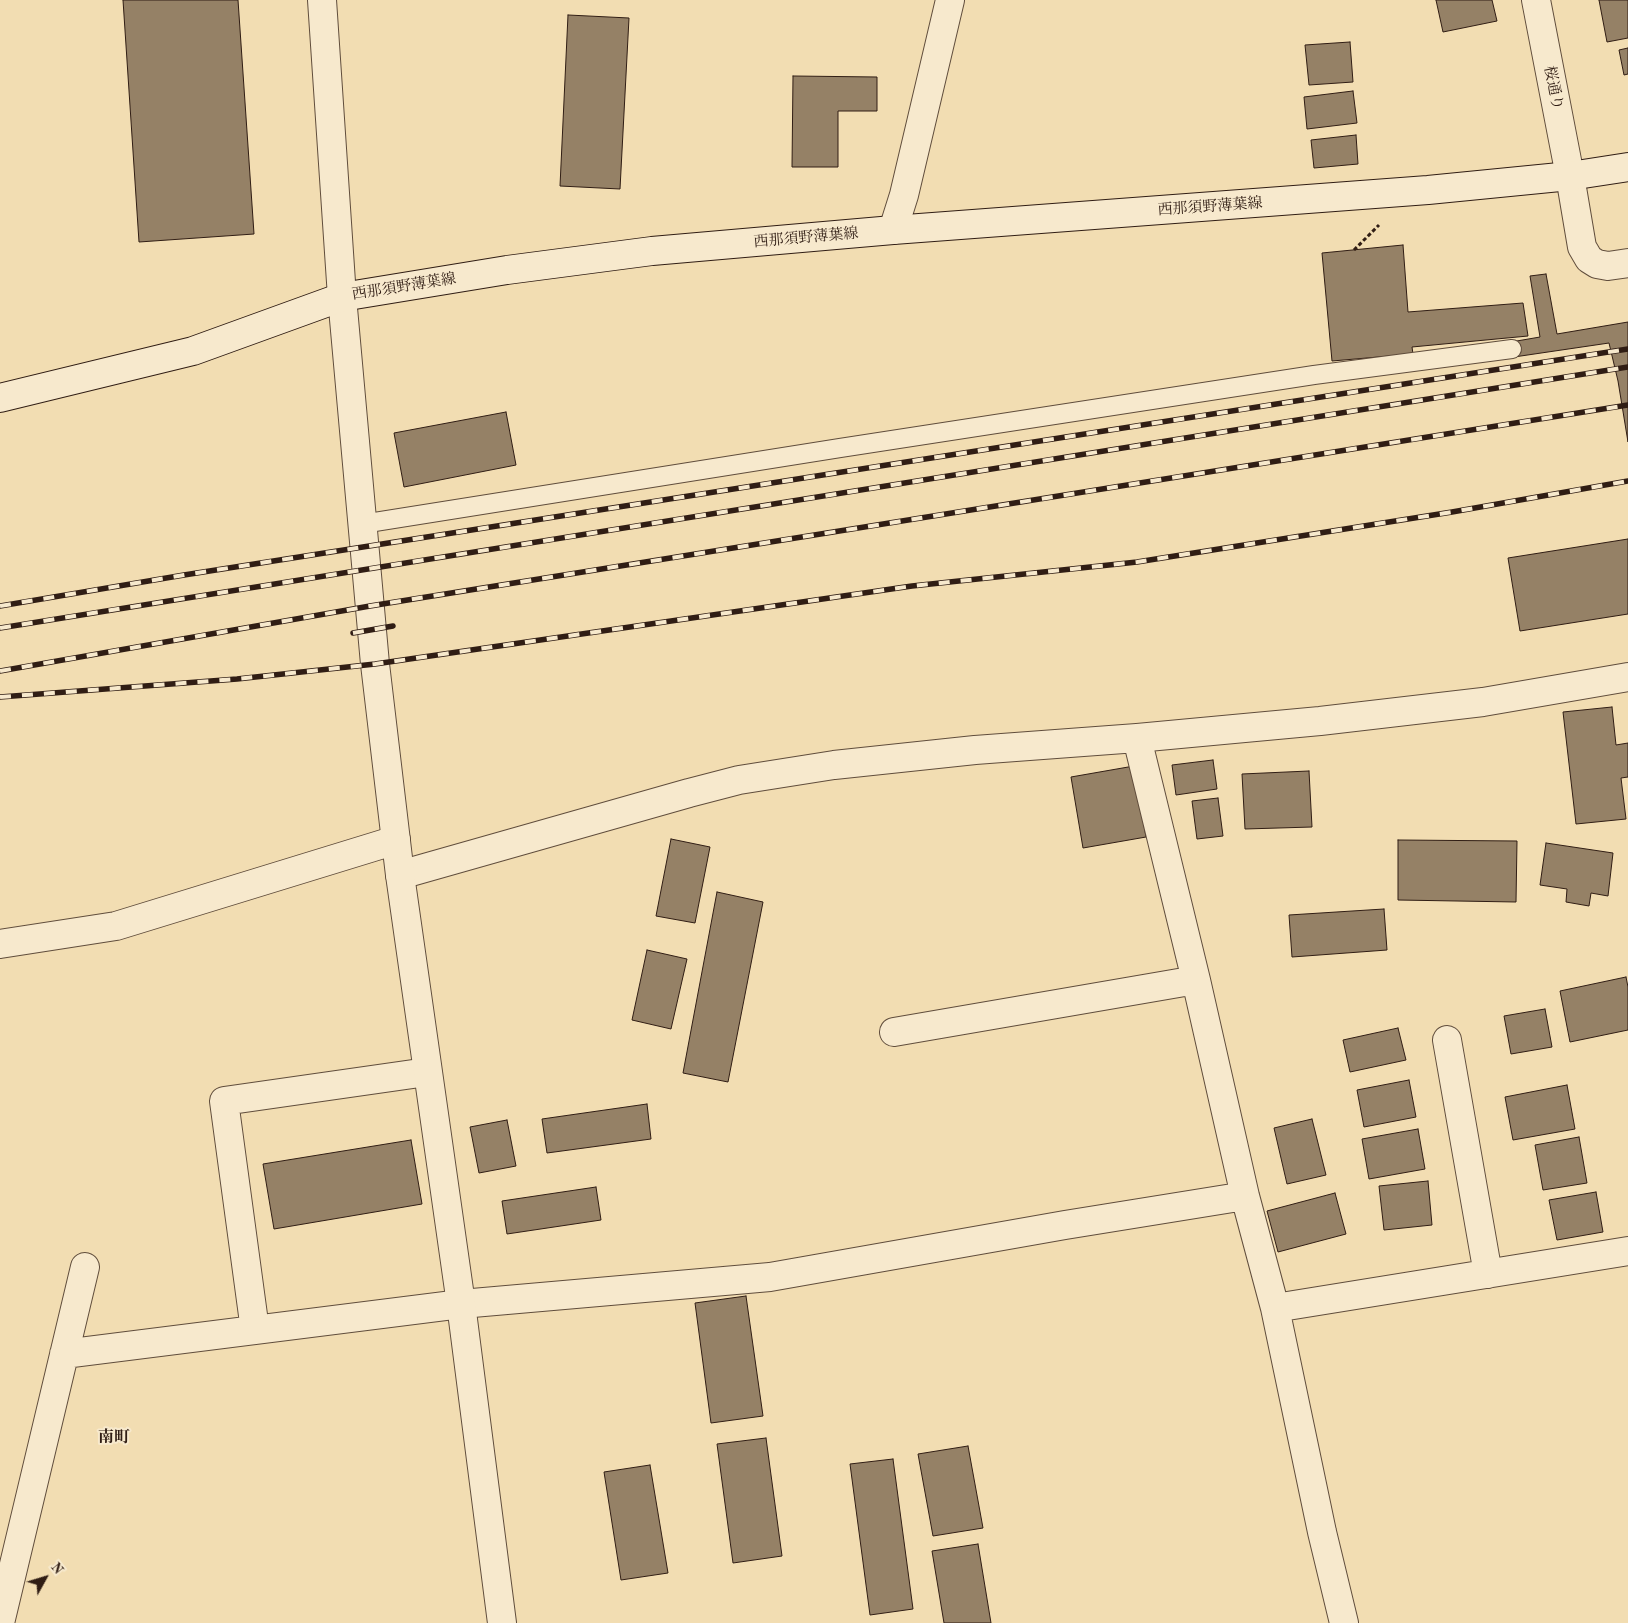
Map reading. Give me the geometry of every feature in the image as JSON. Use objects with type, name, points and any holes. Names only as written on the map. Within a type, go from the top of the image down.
[{"type":"street","points":[[322,0],[342,297],[375,664],[400,875],[502,1623]]},
{"type":"street","points":[[893,230],[904,195],[950,0]]},
{"type":"street","name":"桜通り","points":[[1536,0],[1582,248],[1588,258],[1598,264],[1608,266],[1628,263]]},
{"type":"street","name":"西那須野薄葉線","points":[[0,398],[193,351],[342,297],[507,270],[652,252],[893,230],[1319,199],[1570,176],[1628,167]]},
{"type":"street","points":[[400,875],[739,780],[834,766],[956,752],[1137,738],[1483,702],[1628,677]]},
{"type":"street","points":[[1137,738],[1196,980],[1245,1196],[1275,1308],[1322,1532],[1344,1623]]},
{"type":"street","points":[[0,944],[116,926],[396,840]]},
{"type":"street","points":[[894,1032],[1196,980]]},
{"type":"street","points":[[1447,1040],[1488,1274]]},
{"type":"street","points":[[255,1330],[224,1101],[427,1072]]},
{"type":"street","points":[[64,1354],[460,1304],[770,1277],[1065,1225],[1245,1196]]},
{"type":"street","points":[[1275,1308],[1628,1251]]},
{"type":"street","points":[[0,1623],[85,1267]]},
{"type":"lane","points":[[362,524],[849,446],[1314,375],[1512,349]]},
{"type":"path","points":[[1354,250],[1382,222]]},
{"type":"building","points":[[123,0],[238,0],[254,234],[139,242]]},
{"type":"building","points":[[1436,0],[1492,0],[1497,21],[1443,32]]},
{"type":"building","points":[[1599,0],[1628,0],[1628,38],[1607,42]]},
{"type":"building","points":[[568,15],[629,18],[620,189],[560,186]]},
{"type":"building","points":[[1350,42],[1353,82],[1309,85],[1305,45]]},
{"type":"building","points":[[1628,48],[1628,74],[1624,75],[1619,50]]},
{"type":"building","points":[[793,76],[877,77],[877,111],[838,111],[838,167],[792,167]]},
{"type":"building","points":[[1353,91],[1357,123],[1307,129],[1304,97]]},
{"type":"building","points":[[1356,135],[1358,164],[1314,168],[1311,140]]},
{"type":"building","points":[[1403,245],[1408,312],[1523,303],[1528,336],[1412,347],[1413,354],[1332,361],[1322,253]]},
{"type":"building","points":[[1546,274],[1557,334],[1628,322],[1628,442],[1618,381],[1609,343],[1514,357],[1511,342],[1540,337],[1530,276]]},
{"type":"building","points":[[506,412],[516,465],[404,487],[394,433]]},
{"type":"building","points":[[1628,539],[1628,614],[1520,631],[1508,558]]},
{"type":"building","points":[[1612,707],[1616,745],[1628,743],[1628,777],[1621,778],[1626,819],[1576,824],[1563,712]]},
{"type":"building","points":[[1213,760],[1217,789],[1176,795],[1172,765]]},
{"type":"building","points":[[1134,766],[1146,837],[1083,848],[1071,777]]},
{"type":"building","points":[[1309,771],[1312,827],[1245,829],[1242,774]]},
{"type":"building","points":[[1218,798],[1223,836],[1197,839],[1192,801]]},
{"type":"building","points":[[671,839],[710,847],[695,923],[656,916]]},
{"type":"building","points":[[1398,840],[1517,841],[1516,902],[1398,900]]},
{"type":"building","points":[[1546,843],[1613,853],[1608,896],[1591,893],[1589,906],[1566,902],[1567,889],[1540,885]]},
{"type":"building","points":[[717,892],[763,902],[728,1082],[683,1073]]},
{"type":"building","points":[[1384,909],[1387,950],[1292,957],[1289,915]]},
{"type":"building","points":[[647,950],[687,959],[671,1029],[632,1020]]},
{"type":"building","points":[[1626,977],[1628,987],[1628,1030],[1570,1042],[1560,991]]},
{"type":"building","points":[[1545,1009],[1552,1047],[1511,1054],[1504,1016]]},
{"type":"building","points":[[1398,1028],[1406,1060],[1350,1072],[1343,1040]]},
{"type":"building","points":[[1409,1080],[1416,1117],[1364,1127],[1357,1090]]},
{"type":"building","points":[[1567,1085],[1575,1129],[1513,1140],[1505,1097]]},
{"type":"building","points":[[647,1104],[651,1139],[547,1153],[542,1119]]},
{"type":"building","points":[[1312,1119],[1326,1175],[1287,1184],[1274,1128]]},
{"type":"building","points":[[507,1120],[516,1166],[479,1173],[470,1127]]},
{"type":"building","points":[[1418,1129],[1425,1169],[1369,1179],[1362,1139]]},
{"type":"building","points":[[1579,1137],[1587,1183],[1543,1190],[1535,1145]]},
{"type":"building","points":[[411,1140],[422,1204],[274,1229],[263,1164]]},
{"type":"building","points":[[1428,1181],[1432,1225],[1384,1230],[1379,1186]]},
{"type":"building","points":[[596,1187],[601,1220],[507,1234],[502,1201]]},
{"type":"building","points":[[1596,1192],[1603,1232],[1557,1240],[1549,1200]]},
{"type":"building","points":[[1335,1193],[1346,1234],[1278,1252],[1267,1211]]},
{"type":"building","points":[[746,1296],[763,1416],[711,1423],[695,1303]]},
{"type":"building","points":[[766,1438],[782,1556],[733,1563],[717,1444]]},
{"type":"building","points":[[968,1446],[983,1528],[933,1536],[918,1454]]},
{"type":"building","points":[[893,1459],[913,1609],[870,1615],[850,1464]]},
{"type":"building","points":[[650,1465],[668,1573],[621,1580],[604,1472]]},
{"type":"building","points":[[978,1544],[991,1623],[944,1623],[932,1551]]},
{"type":"railway","points":[[0,606],[184,575],[1628,349]]},
{"type":"railway","points":[[0,628],[1628,367]]},
{"type":"railway","points":[[0,671],[370,606],[1628,405]]},
{"type":"railway","points":[[0,697],[237,679],[375,664],[912,586],[1137,562],[1452,512],[1628,481]]},
{"type":"railway","points":[[353,633],[393,626]]},
{"type":"district","name":"南町","points":[[114,1438]]}]
